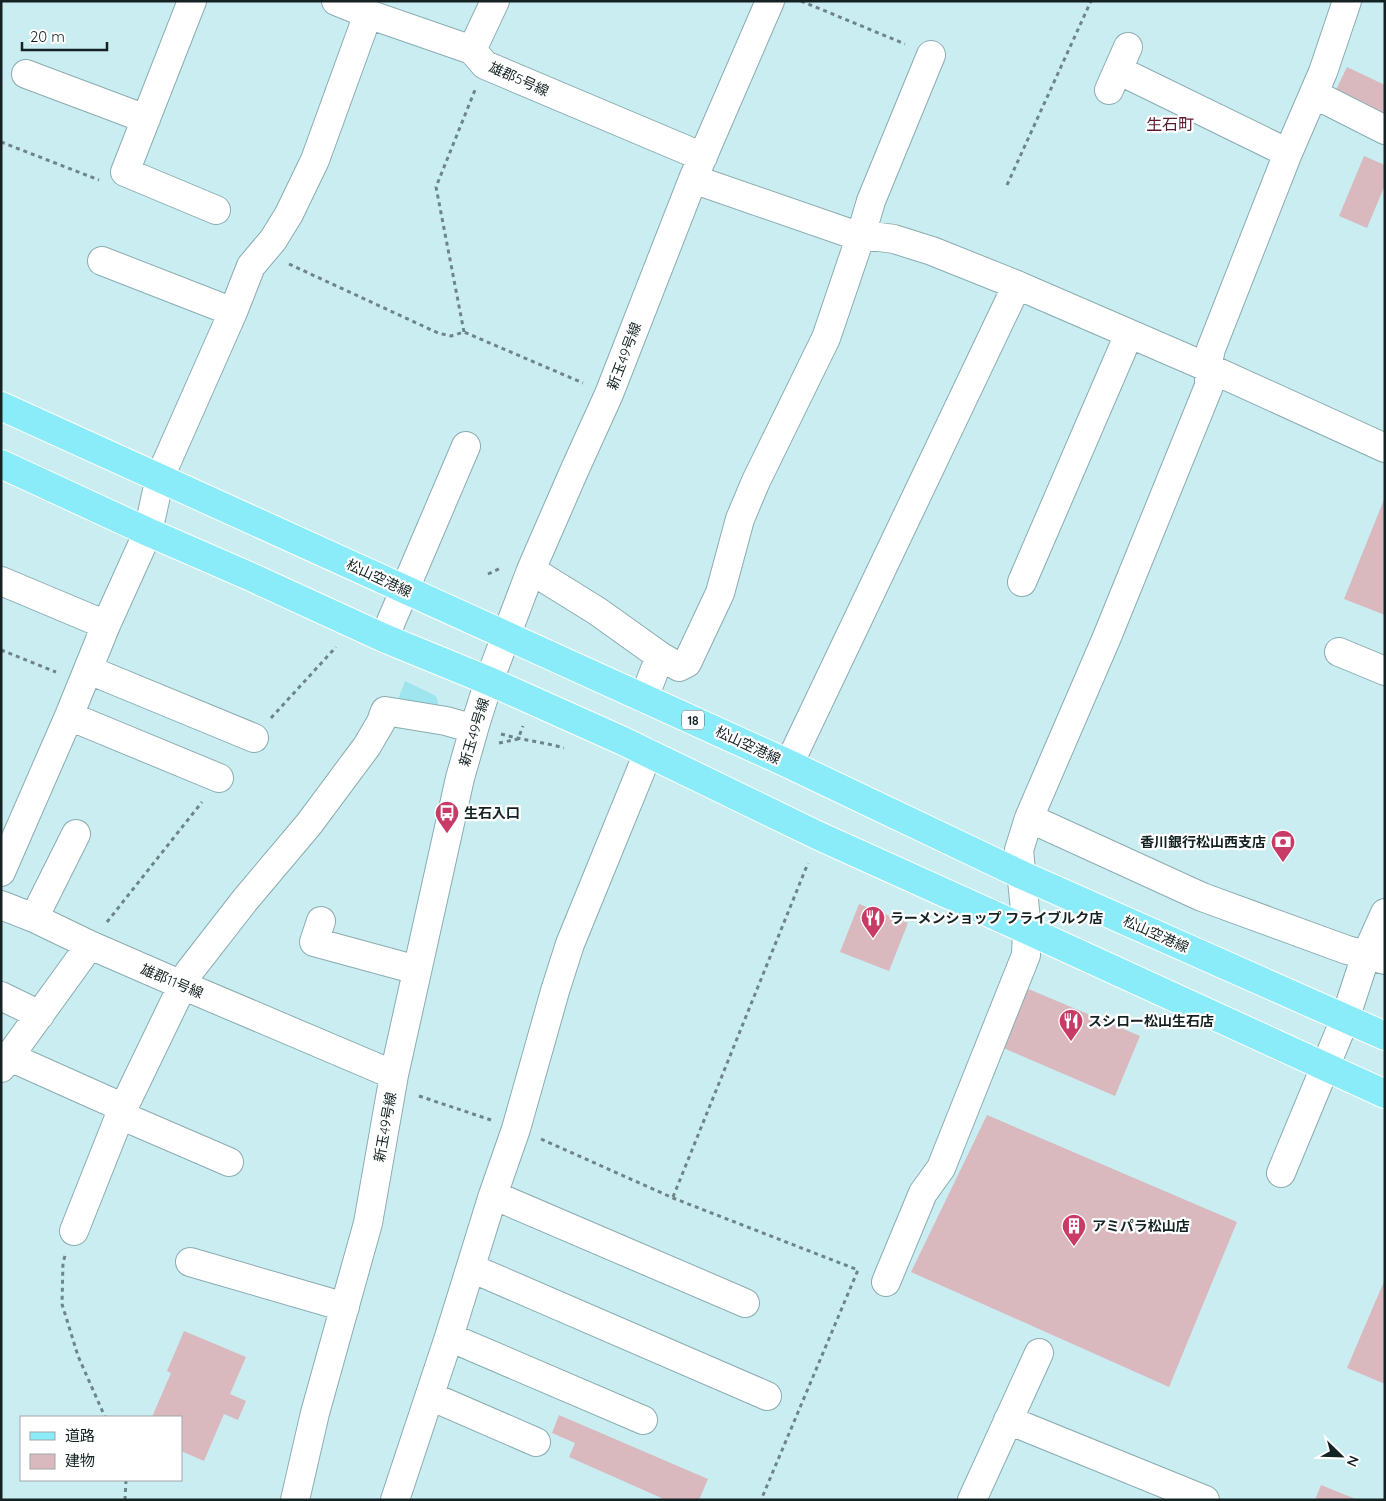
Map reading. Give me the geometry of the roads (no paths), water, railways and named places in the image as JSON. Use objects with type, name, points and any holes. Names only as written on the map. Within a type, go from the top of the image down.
[{"type":"main road","name":"松山空港線","points":[[1,406],[789,764],[1022,874],[1385,1036]]},
{"type":"main road","points":[[1,464],[384,638],[489,681],[648,753],[819,836],[1385,1094]]},
{"type":"street","points":[[192,1],[125,172],[216,210]]},
{"type":"street","points":[[478,58],[495,1]]},
{"type":"street","name":"新玉49号線","points":[[295,1500],[314,1413],[368,1223],[394,1074],[417,970],[460,778],[489,681],[532,570],[609,394],[698,168],[770,1]]},
{"type":"street","points":[[886,1282],[923,1193],[941,1168],[1026,956],[1026,930],[1019,850],[1029,818],[1107,637],[1209,386],[1209,358],[1211,349],[1288,153],[1314,94],[1347,1]]},
{"type":"street","points":[[4,860],[70,716],[106,625],[148,532],[160,477],[233,312],[251,266],[274,240],[315,160],[352,6]]},
{"type":"street","name":"雄郡5号線","points":[[352,6],[478,58],[698,168],[849,233],[894,239],[932,251],[1017,285],[1209,368],[1385,448]]},
{"type":"street","points":[[532,570],[597,611],[660,656],[679,667],[687,663],[720,593],[740,519],[753,488],[826,338],[871,201],[931,55]]},
{"type":"street","points":[[1119,69],[1288,153]]},
{"type":"street","points":[[26,74],[146,120]]},
{"type":"street","points":[[1314,94],[1385,130]]},
{"type":"street","points":[[102,261],[233,312]]},
{"type":"street","points":[[789,764],[1017,285]]},
{"type":"street","points":[[1022,582],[1129,334]]},
{"type":"street","points":[[384,638],[466,446]]},
{"type":"street","points":[[1,581],[106,625]]},
{"type":"street","points":[[1339,652],[1385,671]]},
{"type":"street","points":[[644,698],[660,656]]},
{"type":"street","points":[[86,677],[254,738]]},
{"type":"street","points":[[74,1231],[122,1111],[189,972],[309,824],[367,746],[385,711],[446,721],[474,729]]},
{"type":"street","points":[[70,716],[219,778]]},
{"type":"street","points":[[395,1500],[516,1129],[570,944],[648,753]]},
{"type":"street","points":[[1029,818],[1202,897],[1347,950],[1375,957]]},
{"type":"street","points":[[34,918],[76,834]]},
{"type":"street","name":"雄郡11号線","points":[[1,904],[182,985],[394,1074]]},
{"type":"street","points":[[1281,1173],[1345,1018],[1375,957],[1385,913]]},
{"type":"street","points":[[321,921],[314,942],[417,970]]},
{"type":"street","points":[[90,945],[6,1062],[122,1111],[229,1162]]},
{"type":"street","points":[[1,996],[40,1015]]},
{"type":"street","points":[[494,1195],[745,1303]]},
{"type":"street","points":[[190,1262],[344,1307]]},
{"type":"street","points":[[471,1268],[767,1396]]},
{"type":"street","points":[[449,1337],[643,1420]]},
{"type":"street","points":[[972,1500],[1039,1352]]},
{"type":"street","points":[[430,1396],[536,1442]]},
{"type":"street","points":[[1008,1420],[1205,1500]]},
{"type":"place","name":"生石入口","points":[[447,834]]},
{"type":"place","name":"香川銀行松山西支店","points":[[1283,863]]},
{"type":"place","name":"ラーメンショップ フライブルク店","points":[[873,939]]},
{"type":"place","name":"スシロー松山生石店","points":[[1071,1042]]},
{"type":"place","name":"アミパラ松山店","points":[[1074,1247]]},
{"type":"district","name":"生石町","points":[[1170,124]]}]
